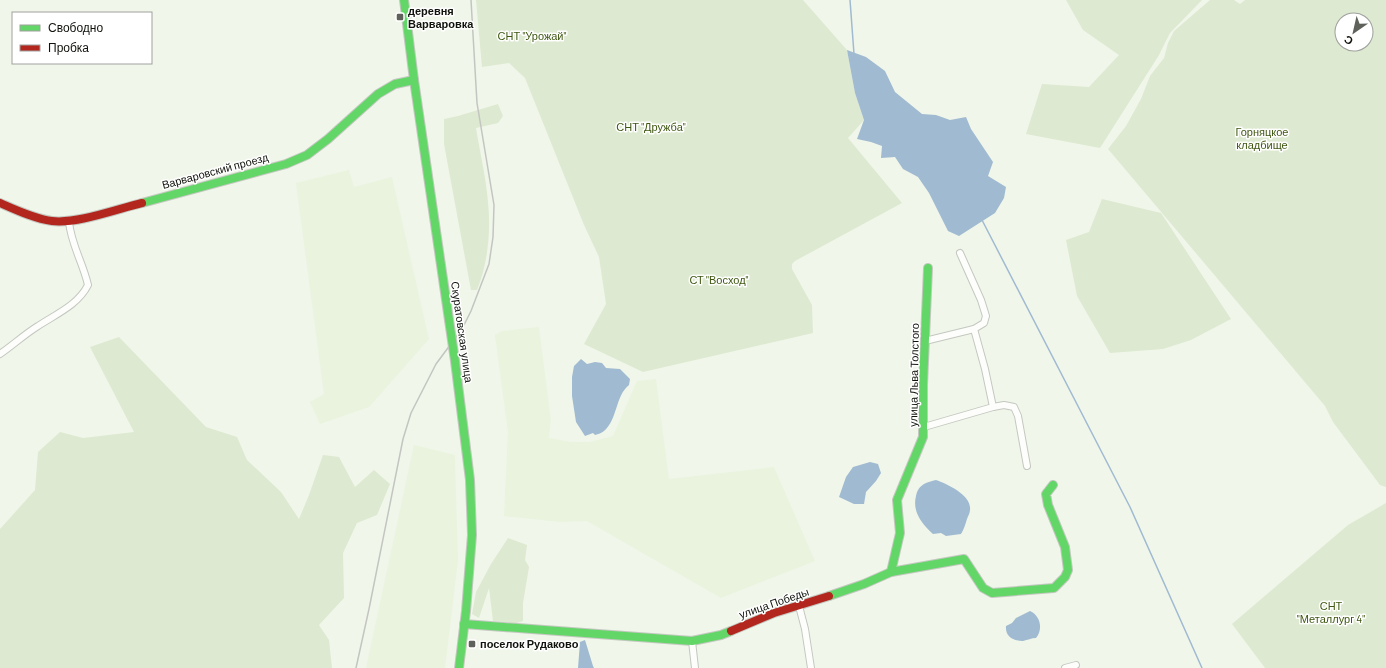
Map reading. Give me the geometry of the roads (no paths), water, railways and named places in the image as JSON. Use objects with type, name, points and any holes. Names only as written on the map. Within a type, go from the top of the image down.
[{"type":"street","name":"Скуратовская улица","points":[[404,0],[414,80],[467,449],[472,535],[459,668]]},
{"type":"street","name":"Варваровский проезд","points":[[0,203],[24,213],[51,221],[69,222],[286,164],[307,155],[328,139],[378,94],[395,84],[414,80]]},
{"type":"street","points":[[0,354],[37,326],[70,306],[84,294],[88,285],[84,268],[70,235],[69,222]]},
{"type":"street","points":[[925,341],[974,329],[984,323],[986,316],[981,300],[960,253]]},
{"type":"street","name":"улица Льва Толстого","points":[[891,572],[900,533],[897,500],[923,437],[923,385],[928,268]]},
{"type":"street","points":[[974,329],[985,370],[992,407]]},
{"type":"street","points":[[924,427],[992,407],[1004,405],[1014,407],[1018,416],[1027,466]]},
{"type":"street","name":"улица Победы","points":[[464,624],[692,641],[720,635],[774,613],[864,584],[891,572],[964,559],[983,588],[992,593],[1054,588],[1065,577],[1068,570],[1064,547],[1048,505],[1046,494],[1053,485]]},
{"type":"street","points":[[799,606],[805,629],[811,668]]},
{"type":"street","points":[[692,641],[695,668]]},
{"type":"street","points":[[1065,668],[1076,665]]},
{"type":"water","points":[[847,50],[866,57],[885,71],[895,92],[922,114],[936,115],[950,120],[966,117],[971,129],[993,162],[988,176],[1006,187],[1004,198],[995,213],[959,236],[948,231],[929,193],[918,177],[903,169],[895,157],[881,158],[882,146],[857,139],[864,120],[855,93]]},
{"type":"water","points":[[581,359],[587,364],[595,362],[602,363],[606,368],[620,369],[630,379],[629,385],[621,395],[609,426],[603,432],[595,435],[593,433],[585,436],[576,422],[572,396],[572,377],[574,366]]},
{"type":"water","points":[[870,462],[878,464],[881,473],[866,492],[864,504],[854,504],[839,497],[846,477],[853,467]]},
{"type":"water","points":[[936,480],[958,491],[970,505],[970,512],[961,534],[946,536],[941,533],[933,534],[919,517],[915,507],[918,491],[924,484]]},
{"type":"water","points":[[1030,611],[1037,616],[1040,623],[1040,631],[1036,638],[1023,641],[1010,637],[1007,633],[1006,626],[1012,623],[1016,618]]},
{"type":"water","points":[[585,640],[594,668],[578,668],[580,642]]},
{"type":"waterway","points":[[850,0],[854,54]]},
{"type":"waterway","points":[[982,220],[1130,507],[1202,668]]},
{"type":"railway","points":[[356,668],[403,439],[411,413],[436,364],[462,329],[471,311],[489,264],[493,237],[494,205],[477,103],[471,0]]},
{"type":"place","name":"деревня Варваровка","points":[[400,17]]},
{"type":"place","name":"поселок Рудаково","points":[[472,644]]},
{"type":"park label","name":"СНТ \"Урожай\"","points":[[532,36]]},
{"type":"park label","name":"СНТ \"Дружба\"","points":[[651,127]]},
{"type":"park label","name":"Горняцкое кладбище","points":[[1262,138]]},
{"type":"park label","name":"СТ \"Восход\"","points":[[719,280]]},
{"type":"park label","name":"СНТ \"Металлург 4\"","points":[[1331,612]]}]
